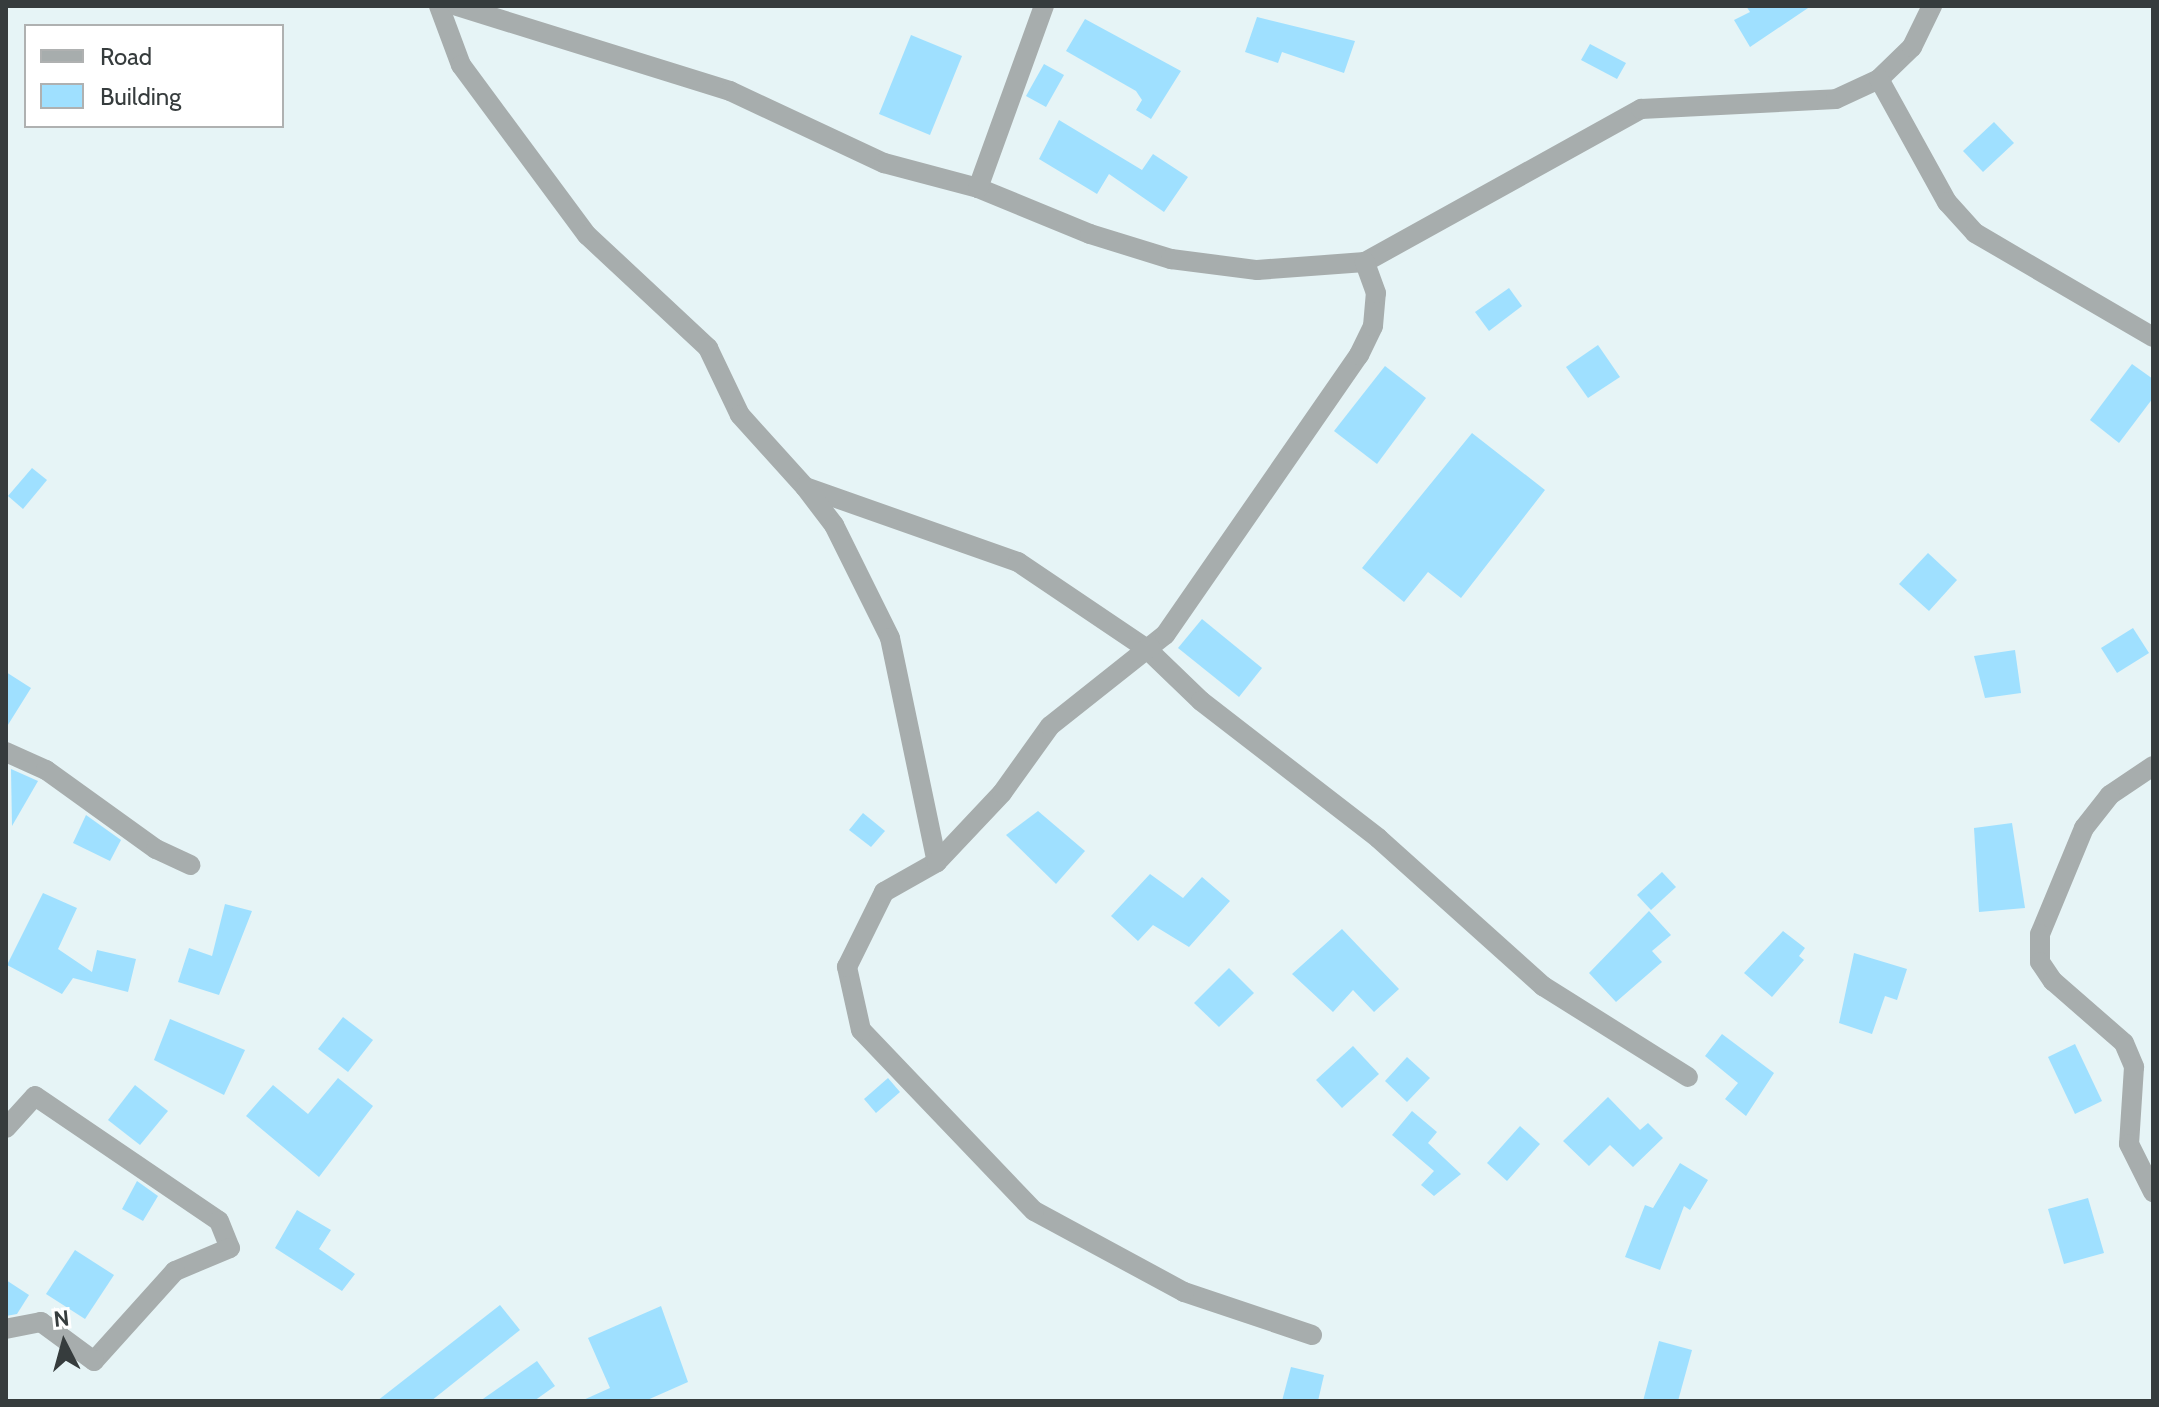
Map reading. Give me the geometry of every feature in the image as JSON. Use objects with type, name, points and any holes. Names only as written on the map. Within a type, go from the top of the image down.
[{"type":"street","points":[[439,6],[461,65],[587,235],[708,348],[740,415],[805,487],[834,525],[890,638],[937,862]]},
{"type":"street","points":[[457,6],[523,16],[730,91],[884,163],[978,188],[1171,259],[1257,270],[1365,262],[1641,109],[1836,99],[1879,79],[1912,47],[1932,6]]},
{"type":"street","points":[[978,188],[1044,6]]},
{"type":"street","points":[[1879,79],[1932,178],[1975,233],[2153,337]]},
{"type":"street","points":[[1312,1335],[1184,1292],[1034,1211],[861,1030],[847,967],[884,892],[937,862],[1002,793],[1050,726],[1165,635],[1337,394],[1373,326],[1376,293],[1365,262]]},
{"type":"street","points":[[805,487],[1018,562],[1147,649],[1201,701],[1378,838],[1543,986],[1688,1077]]},
{"type":"street","points":[[6,752],[46,770],[156,849],[190,865]]},
{"type":"street","points":[[2153,766],[2110,795],[2084,828],[2040,934],[2040,962],[2053,981],[2124,1043],[2134,1067],[2129,1144],[2153,1192]]},
{"type":"street","points":[[6,1128],[35,1096],[219,1221],[230,1248],[175,1271],[94,1361],[41,1322],[6,1329]]},
{"type":"building","points":[[1746,6],[1811,6],[1750,47],[1734,20],[1750,12]]},
{"type":"building","points":[[1257,17],[1355,41],[1344,73],[1282,52],[1278,63],[1245,52]]},
{"type":"building","points":[[1085,19],[1181,71],[1151,119],[1136,110],[1142,100],[1136,91],[1066,51]]},
{"type":"building","points":[[911,35],[962,56],[930,135],[879,114]]},
{"type":"building","points":[[1590,44],[1626,63],[1617,79],[1581,60]]},
{"type":"building","points":[[1044,64],[1064,75],[1046,107],[1026,96]]},
{"type":"building","points":[[1059,120],[1142,170],[1153,154],[1188,177],[1164,212],[1109,174],[1097,194],[1039,159]]},
{"type":"building","points":[[1994,122],[2014,143],[1983,172],[1963,151]]},
{"type":"building","points":[[1509,288],[1522,306],[1489,331],[1475,312]]},
{"type":"building","points":[[1598,345],[1620,377],[1588,398],[1566,367]]},
{"type":"building","points":[[2132,364],[2153,379],[2153,398],[2119,443],[2090,420]]},
{"type":"building","points":[[1385,366],[1426,398],[1377,464],[1334,431]]},
{"type":"building","points":[[1472,433],[1545,490],[1461,598],[1428,572],[1404,602],[1362,568]]},
{"type":"building","points":[[32,468],[47,480],[23,509],[8,496]]},
{"type":"building","points":[[1928,553],[1957,580],[1929,611],[1899,584]]},
{"type":"building","points":[[1202,619],[1262,668],[1239,697],[1178,648]]},
{"type":"building","points":[[2133,628],[2149,653],[2117,673],[2101,648]]},
{"type":"building","points":[[2015,650],[2021,693],[1985,698],[1974,656]]},
{"type":"building","points":[[6,672],[31,688],[6,728]]},
{"type":"building","points":[[11,769],[38,781],[12,826]]},
{"type":"building","points":[[1038,811],[1085,851],[1056,884],[1006,835]]},
{"type":"building","points":[[863,813],[885,831],[871,847],[849,830]]},
{"type":"building","points":[[86,815],[121,840],[110,861],[73,843]]},
{"type":"building","points":[[2012,823],[2025,908],[1979,912],[1974,828]]},
{"type":"building","points":[[1662,872],[1676,887],[1651,910],[1637,895]]},
{"type":"building","points":[[1150,874],[1183,898],[1202,877],[1230,901],[1189,947],[1153,925],[1138,941],[1111,916]]},
{"type":"building","points":[[43,893],[77,908],[58,949],[92,972],[97,950],[136,959],[128,992],[73,978],[62,994],[7,965]]},
{"type":"building","points":[[225,904],[252,911],[219,995],[178,982],[189,948],[212,956]]},
{"type":"building","points":[[1649,911],[1671,935],[1652,951],[1662,962],[1616,1002],[1589,973]]},
{"type":"building","points":[[1342,929],[1399,989],[1374,1012],[1353,990],[1333,1012],[1292,974]]},
{"type":"building","points":[[1783,931],[1805,948],[1799,956],[1804,960],[1772,997],[1744,973]]},
{"type":"building","points":[[1854,953],[1907,969],[1897,1000],[1885,996],[1872,1034],[1839,1023]]},
{"type":"building","points":[[1229,968],[1254,993],[1219,1027],[1194,1003]]},
{"type":"building","points":[[343,1017],[373,1040],[348,1072],[318,1049]]},
{"type":"building","points":[[170,1019],[245,1050],[224,1095],[154,1060]]},
{"type":"building","points":[[1722,1034],[1774,1073],[1746,1116],[1725,1099],[1738,1083],[1705,1056]]},
{"type":"building","points":[[2075,1044],[2102,1101],[2075,1114],[2048,1057]]},
{"type":"building","points":[[1353,1046],[1379,1074],[1342,1108],[1316,1080]]},
{"type":"building","points":[[1407,1057],[1430,1078],[1407,1102],[1385,1081]]},
{"type":"building","points":[[338,1078],[373,1106],[319,1177],[246,1116],[273,1085],[308,1114]]},
{"type":"building","points":[[888,1078],[900,1092],[876,1113],[864,1099]]},
{"type":"building","points":[[135,1085],[168,1111],[140,1145],[108,1120]]},
{"type":"building","points":[[1608,1097],[1640,1130],[1648,1123],[1663,1138],[1633,1167],[1610,1145],[1589,1166],[1563,1141]]},
{"type":"building","points":[[1412,1111],[1437,1132],[1428,1143],[1461,1174],[1434,1196],[1421,1185],[1434,1171],[1392,1135]]},
{"type":"building","points":[[1520,1126],[1540,1144],[1507,1181],[1487,1163]]},
{"type":"building","points":[[1680,1163],[1708,1180],[1690,1210],[1684,1206],[1660,1270],[1625,1257],[1645,1205],[1653,1208]]},
{"type":"building","points":[[137,1181],[158,1196],[143,1221],[122,1209]]},
{"type":"building","points":[[2088,1198],[2104,1253],[2064,1264],[2048,1209]]},
{"type":"building","points":[[297,1210],[331,1230],[319,1249],[355,1274],[342,1291],[275,1248]]},
{"type":"building","points":[[75,1250],[114,1275],[85,1319],[46,1294]]},
{"type":"building","points":[[6,1280],[29,1295],[17,1314],[6,1316]]},
{"type":"building","points":[[500,1305],[520,1330],[431,1401],[377,1401]]},
{"type":"building","points":[[661,1306],[688,1382],[645,1401],[581,1401],[610,1388],[588,1338]]},
{"type":"building","points":[[1659,1341],[1692,1350],[1678,1401],[1643,1401]]},
{"type":"building","points":[[537,1361],[555,1386],[534,1401],[480,1401]]},
{"type":"building","points":[[1291,1367],[1324,1375],[1318,1401],[1282,1401]]}]
